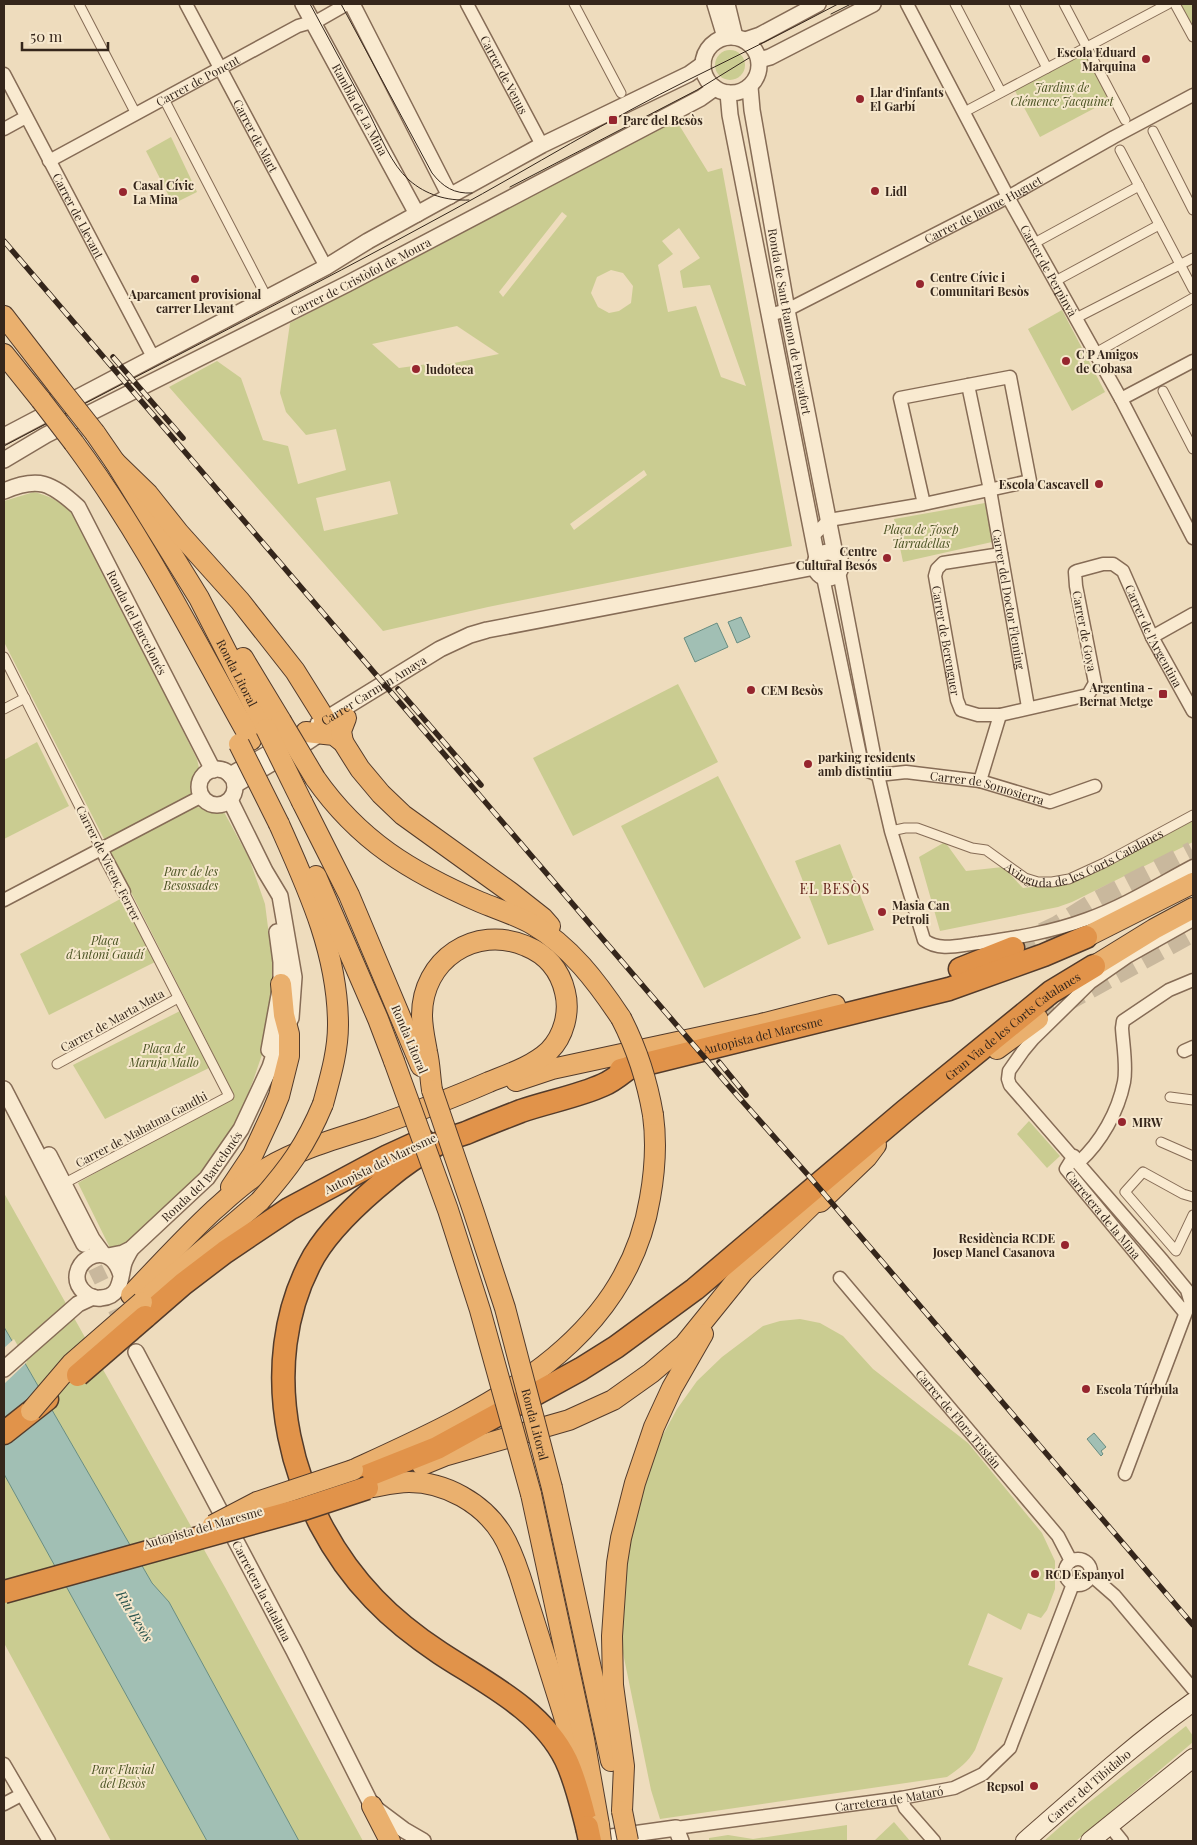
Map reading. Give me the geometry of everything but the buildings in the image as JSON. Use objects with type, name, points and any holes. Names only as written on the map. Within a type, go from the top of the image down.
[{"type":"highway","name":"Ronda Litoral","points":[[4,316],[115,462],[199,598],[259,733],[289,812],[332,909],[394,1061],[448,1210],[477,1301],[531,1494],[580,1719],[592,1834]]},
{"type":"highway","name":"Ronda Litoral","points":[[4,354],[74,443],[137,535],[176,601],[200,650],[259,733]]},
{"type":"highway","points":[[4,1592],[303,1509],[359,1479],[511,1389],[565,1349],[589,1325],[613,1294],[626,1273],[647,1219],[656,1161],[653,1115],[648,1087],[639,1058],[620,1018],[600,987],[565,948],[554,930],[543,918],[403,815],[381,794],[360,769],[343,742],[334,735],[317,728],[295,671],[246,608],[185,540],[148,494],[115,462]]},
{"type":"highway","points":[[343,742],[341,731],[346,718]]},
{"type":"highway","points":[[259,733],[315,778],[329,798],[372,842],[408,866],[533,925],[565,948]]},
{"type":"highway","name":"Ronda Litoral","points":[[289,812],[349,895],[421,1053],[474,1213],[505,1308],[552,1488],[628,1841]]},
{"type":"highway","points":[[31,1411],[72,1363],[260,1202],[287,1170],[303,1146],[323,1104],[335,1059],[338,1025],[332,967],[289,812]]},
{"type":"highway","points":[[370,1128],[387,1127],[457,1104],[506,1084],[552,1069],[751,1026],[916,998],[978,979],[1044,955],[1086,937],[1193,883]]},
{"type":"highway","name":"Gran Via de les Corts Catalanes","points":[[845,1162],[1051,992],[1154,929],[1193,908]]},
{"type":"highway","points":[[139,1305],[187,1235],[249,1180],[267,1168],[298,1152],[457,1096],[518,1069],[542,1056],[557,1040],[564,1024],[567,999],[560,975],[544,956],[516,941],[497,938],[483,940],[462,947],[445,960],[432,975],[428,984],[422,1013],[421,1053]]},
{"type":"highway","points":[[843,1009],[983,961],[1013,948]]},
{"type":"highway","points":[[219,1206],[253,1154],[279,1096],[279,1064],[289,1056],[289,1034],[281,984]]},
{"type":"highway","name":"Autopista del Maresme","points":[[4,1433],[78,1375],[139,1305],[183,1284],[218,1257],[289,1209],[388,1156],[535,1097],[630,1067],[784,1030],[843,1009]]},
{"type":"highway","points":[[359,1479],[569,1420],[614,1400],[651,1373],[684,1345],[743,1272],[847,1170],[974,1065],[1038,1019]]},
{"type":"highway","points":[[592,1834],[565,1758],[533,1717],[510,1699],[403,1627],[372,1597],[345,1566],[322,1526],[309,1498],[298,1466],[285,1412],[282,1366],[285,1340],[294,1308],[314,1256],[330,1235],[367,1195],[437,1144],[521,1111],[604,1085],[630,1067]]},
{"type":"highway","points":[[894,1131],[905,1111]]},
{"type":"highway","points":[[622,1811],[624,1766],[613,1685],[612,1636],[617,1564],[621,1538],[635,1483],[658,1419],[672,1388],[706,1330],[721,1310],[750,1274],[867,1157],[876,1145]]},
{"type":"highway","name":"Autopista del Maresme","points":[[4,1582],[213,1525],[359,1479],[437,1448],[581,1369],[616,1347],[695,1289],[845,1162]]},
{"type":"highway","points":[[359,1479],[428,1484],[448,1490],[462,1496],[475,1505],[501,1533],[512,1554],[563,1713],[582,1781],[592,1834]]},
{"type":"highway","points":[[372,1806],[390,1841]]},
{"type":"main road","name":"Carrer del Tibidabo","points":[[1025,1841],[1152,1732],[1193,1702]]},
{"type":"main road","points":[[1090,1841],[1193,1758]]},
{"type":"street","points":[[79,4],[136,114]]},
{"type":"street","name":"Carrer de Mart","points":[[186,4],[326,267]]},
{"type":"street","name":"Rambla de La Mina","points":[[303,4],[417,214]]},
{"type":"street","name":"Carrer de Ponent","points":[[49,161],[298,26],[319,20],[347,4]]},
{"type":"street","points":[[352,4],[450,196]]},
{"type":"street","name":"Carrer de Venus","points":[[467,4],[542,145]]},
{"type":"street","points":[[574,4],[621,94]]},
{"type":"street","points":[[715,4],[735,38],[751,44],[759,60],[760,68],[757,78],[750,87],[738,92],[721,91],[709,83],[703,64],[709,49],[716,42],[735,38],[760,35],[818,4]]},
{"type":"street","points":[[727,4],[735,38]]},
{"type":"street","points":[[759,60],[770,57],[873,4]]},
{"type":"street","name":"Carrer de Perpinyà","points":[[907,4],[1008,197],[1121,399],[1193,538]]},
{"type":"street","points":[[955,4],[1001,92]]},
{"type":"street","points":[[1014,4],[1047,68]]},
{"type":"street","points":[[1075,4],[1065,6],[1125,120]]},
{"type":"street","points":[[970,109],[1168,4]]},
{"type":"street","points":[[1175,4],[1193,37]]},
{"type":"street","name":"Carrer de Cristòfol de Moura","points":[[4,436],[153,356],[326,267],[542,145],[689,74],[703,64]]},
{"type":"street","name":"Carrer de Llevant","points":[[4,74],[153,356]]},
{"type":"street","name":"Ronda de Sant Ramon de Penyafort","points":[[750,87],[752,110],[787,310],[835,554]]},
{"type":"street","name":"Carrer de Cristòfol de Moura","points":[[4,460],[55,431],[346,284],[701,98],[721,91]]},
{"type":"street","name":"Ronda de Sant Ramon de Penyafort","points":[[721,91],[730,115],[818,567],[863,769],[878,775]]},
{"type":"street","name":"Carrer de Jaume Huguet","points":[[770,319],[1008,197],[1193,95]]},
{"type":"street","points":[[164,99],[264,292]]},
{"type":"street","points":[[4,129],[26,117]]},
{"type":"street","points":[[1153,131],[1193,210]]},
{"type":"street","points":[[1120,150],[1193,289]]},
{"type":"street","points":[[1040,240],[1139,186]]},
{"type":"street","points":[[1061,278],[1159,224]]},
{"type":"street","points":[[1080,316],[1193,258]]},
{"type":"street","points":[[1099,351],[1193,298]]},
{"type":"street","points":[[1121,399],[1193,361]]},
{"type":"street","points":[[813,536],[828,520],[924,504],[1030,481],[1010,377],[900,398],[924,504]]},
{"type":"street","name":"Carrer del Doctor Fleming","points":[[968,385],[990,490],[1028,707]]},
{"type":"street","points":[[1163,391],[1193,449]]},
{"type":"street","name":"Ronda del Barcelonés","points":[[4,491],[21,483],[38,483],[50,486],[62,493],[78,507],[90,527],[213,770]]},
{"type":"street","points":[[839,572],[830,578],[818,567],[827,552],[835,554],[840,561],[839,572],[878,775],[891,831],[924,940],[931,946],[945,948],[1002,940],[1088,919],[1193,866]]},
{"type":"street","name":"Carrer de Berenguer","points":[[1000,715],[978,715],[961,710],[957,700],[935,576],[937,569],[943,563],[1001,554]]},
{"type":"street","name":"Carrer de Goya","points":[[1028,707],[1088,695],[1095,683],[1075,572],[1103,564],[1113,564]]},
{"type":"street","name":"Carrer de l'Argentina","points":[[1113,564],[1123,572],[1152,637],[1193,711]]},
{"type":"street","name":"Carrer Carmen Amaya","points":[[233,780],[306,744],[317,728],[455,642],[487,630],[818,567]]},
{"type":"street","points":[[1152,637],[1193,614]]},
{"type":"street","name":"Carrer Carmen Amaya","points":[[317,728],[346,718],[446,656],[522,622]]},
{"type":"street","name":"Carrer de Vicenç Ferrer","points":[[4,656],[101,849],[229,1096]]},
{"type":"street","points":[[4,709],[25,698]]},
{"type":"street","points":[[980,780],[1000,715],[1028,707]]},
{"type":"street","points":[[213,770],[221,770],[233,780],[234,794],[230,800],[217,805],[210,804],[202,796],[200,786],[201,779],[205,774],[213,770]]},
{"type":"street","name":"Carrer de Somosierra","points":[[878,775],[906,772],[980,780],[1050,802],[1095,786]]},
{"type":"street","points":[[4,900],[202,796]]},
{"type":"street","name":"Ronda del Barcelonés","points":[[230,800],[280,896],[294,977],[292,1018],[287,1026]]},
{"type":"street","name":"Avinguda de les Corts Catalanes","points":[[891,831],[917,828],[972,848],[986,850],[1025,878],[1038,882],[1052,882],[1069,879],[1104,863],[1193,815]]},
{"type":"street","name":"Ronda del Barcelonés","points":[[259,1094],[281,984],[281,962],[275,915],[266,871]]},
{"type":"street","name":"Carretera de la Mina","points":[[1185,1313],[1066,1169],[1077,1159],[1010,1084],[1008,1079],[1009,1071],[1032,1039],[1092,982],[1127,957],[1193,920]]},
{"type":"street","points":[[1125,1474],[1185,1313],[1192,1299],[1179,1280],[1077,1159],[1088,1154],[1102,1136],[1118,1104],[1124,1081],[1123,1021],[1169,990],[1193,980]]},
{"type":"street","name":"Carrer de Marta Mata","points":[[57,1064],[178,998]]},
{"type":"street","name":"Ronda del Barcelonés","points":[[106,1255],[123,1253],[131,1249],[207,1178],[241,1129],[259,1094],[279,1064]]},
{"type":"street","points":[[4,1089],[84,1244]]},
{"type":"street","name":"Carrer de Mahatma Gandhi","points":[[65,1184],[229,1096]]},
{"type":"street","points":[[1170,1097],[1193,1100]]},
{"type":"street","points":[[4,1369],[78,1304],[93,1298],[111,1295],[119,1287],[122,1275],[119,1265],[106,1255],[92,1239],[48,1153],[29,1138]]},
{"type":"street","points":[[29,1138],[31,1165],[82,1262]]},
{"type":"street","points":[[1161,1142],[1193,1156]]},
{"type":"street","points":[[1193,1197],[1183,1194],[1143,1172],[1125,1192],[1176,1251],[1193,1215]]},
{"type":"street","name":"Ronda del Barcelonés","points":[[122,1275],[123,1265],[131,1249]]},
{"type":"street","points":[[78,1304],[81,1288],[77,1276],[82,1262],[89,1256],[106,1255]]},
{"type":"street","name":"Carrer de Flora Tristán","points":[[840,1278],[1058,1536],[1071,1561]]},
{"type":"street","points":[[1172,1298],[1179,1280]]},
{"type":"street","points":[[81,1288],[93,1298]]},
{"type":"street","name":"Carretera la catalana","points":[[136,1352],[294,1650],[372,1806]]},
{"type":"street","points":[[1078,1559],[1087,1562],[1091,1569],[1091,1575],[1085,1583],[1079,1585],[1073,1584],[1065,1572],[1071,1561],[1078,1559]]},
{"type":"street","points":[[1091,1575],[1115,1596],[1193,1689]]},
{"type":"street","name":"Carretera de Mataró","points":[[592,1834],[678,1834],[954,1788],[983,1774],[1010,1748],[1073,1584]]},
{"type":"street","points":[[4,1764],[49,1841]]},
{"type":"street","points":[[4,1804],[21,1795]]},
{"type":"street","points":[[901,1798],[905,1808],[934,1841]]},
{"type":"street","points":[[372,1806],[404,1830],[423,1841]]},
{"type":"street","points":[[1109,1826],[1122,1841]]},
{"type":"green space","points":[[1179,4],[1193,4],[1193,30]]},
{"type":"green space","points":[[730,50],[740,55],[745,65],[740,75],[730,80],[720,75],[715,65],[720,55]]},
{"type":"green space","name":"Jardins de Clémence Jacquinet","points":[[1084,51],[1110,100],[1040,137],[1014,89]]},
{"type":"green space","points":[[676,120],[708,172],[722,168],[792,546],[488,607],[383,631],[169,387],[217,361],[241,378],[263,440],[288,446],[298,484],[346,470],[336,429],[306,435],[286,412],[280,393],[290,323]],"holes":[[[562,212],[567,216],[503,297],[499,292]],[[679,228],[700,258],[680,271],[683,288],[710,285],[746,386],[721,377],[696,306],[668,312],[658,265],[673,254],[662,241]],[[611,270],[623,273],[633,286],[631,303],[619,311],[609,313],[598,307],[591,293],[597,277]],[[457,326],[499,354],[429,368],[428,364],[399,368],[372,344]],[[644,470],[647,475],[574,530],[570,524]],[[390,481],[398,514],[324,531],[316,498]]]},
{"type":"green space","points":[[171,137],[197,192],[173,204],[146,151]]},
{"type":"green space","name":"C P Amigos de Cobasa","points":[[1062,310],[1105,392],[1072,411],[1028,329]]},
{"type":"green space","name":"Parc de les Besossades","points":[[34,492],[57,501],[76,517],[197,759],[199,768],[190,786],[197,807],[224,812],[249,858],[265,904],[274,974],[267,1040],[235,1126],[207,1165],[173,1201],[126,1244],[110,1248],[78,1183],[233,1093],[4,642],[4,501]]},
{"type":"green space","name":"Plaça de Josep Tarradellas","points":[[985,503],[992,542],[903,562],[894,519]]},
{"type":"green space","points":[[678,684],[718,762],[573,836],[533,758]]},
{"type":"green space","points":[[37,742],[69,806],[4,839],[4,760]]},
{"type":"green space","points":[[718,776],[801,938],[704,988],[621,826]]},
{"type":"green space","points":[[1193,815],[1193,842],[1072,902],[1058,907],[940,931],[919,857],[945,842],[966,871],[1003,867],[1023,888],[1072,882]]},
{"type":"green space","points":[[840,844],[874,930],[828,945],[795,861]]},
{"type":"green space","name":"Plaça d'Antoni Gaudí","points":[[122,898],[155,962],[49,1015],[20,954]]},
{"type":"green space","name":"Plaça de Maruja Mallo","points":[[180,1011],[209,1068],[105,1119],[73,1065]]},
{"type":"green space","points":[[1029,1121],[1060,1156],[1047,1168],[1017,1134]]},
{"type":"green space","points":[[4,1193],[225,1587],[363,1841],[299,1841],[169,1602],[152,1583],[4,1327]]},
{"type":"green space","points":[[800,1319],[820,1323],[843,1336],[873,1369],[968,1443],[1042,1533],[1055,1561],[1055,1589],[1047,1610],[1041,1618],[1028,1613],[1021,1630],[988,1613],[968,1665],[1003,1678],[975,1750],[963,1765],[947,1777],[660,1819],[651,1790],[622,1648],[621,1605],[628,1535],[659,1442],[677,1409],[697,1381],[722,1357],[763,1326],[780,1321]]},
{"type":"green space","name":"Parc Fluvial del Besòs","points":[[4,1474],[207,1841],[111,1841],[4,1643]]},
{"type":"green space","points":[[1186,1726],[1193,1736],[1193,1742],[1076,1841],[1044,1841],[1078,1811]]},
{"type":"green space","points":[[894,1822],[910,1841],[874,1841]]},
{"type":"green space","points":[[847,1825],[847,1841],[709,1841],[709,1838],[728,1835],[753,1839]]},
{"type":"water","points":[[741,617],[750,637],[737,643],[728,622]]},
{"type":"water","points":[[717,623],[728,647],[695,662],[684,638]]},
{"type":"water","name":"Riu Besòs","points":[[4,1327],[152,1583],[169,1602],[299,1841],[207,1841],[4,1474]]},
{"type":"water","points":[[1094,1433],[1106,1447],[1101,1451],[1103,1454],[1101,1456],[1087,1439]]},
{"type":"pier","points":[[14,1339],[27,1362],[4,1384],[4,1348]]},
{"type":"tunnel","points":[[1013,948],[1057,927],[1097,902],[1193,852]]},
{"type":"tunnel","points":[[1038,1019],[1193,932]]},
{"type":"tunnel","points":[[85,1247],[136,1352]]},
{"type":"tram line","points":[[310,4],[387,150],[403,174],[422,190],[437,196],[469,200]]},
{"type":"tram line","points":[[341,4],[432,173],[449,189],[472,193]]},
{"type":"tram line","points":[[4,446],[483,194],[660,94],[838,4]]},
{"type":"tram line","points":[[831,14],[851,4]]},
{"type":"tram line","points":[[510,187],[697,90],[749,58]]},
{"type":"railway","points":[[4,241],[1193,1625]]},
{"type":"railway","points":[[113,357],[183,438]]},
{"type":"railway","points":[[398,689],[481,785]]},
{"type":"railway","points":[[719,1062],[746,1095]]},
{"type":"place","name":"Escola Eduard Marquina","points":[[1146,59]]},
{"type":"place","name":"Llar d'infants El Garbí","points":[[860,99]]},
{"type":"place","name":"Parc del Besòs","points":[[613,120]]},
{"type":"place","name":"Lidl","points":[[875,191]]},
{"type":"place","name":"Casal Cívic La Mina","points":[[123,192]]},
{"type":"place","name":"Aparcament provisional carrer Llevant","points":[[195,279]]},
{"type":"place","name":"Centre Cívic i Comunitari Besòs","points":[[920,284]]},
{"type":"place","name":"C P Amigos de Cobasa","points":[[1066,361]]},
{"type":"place","name":"ludoteca","points":[[416,369]]},
{"type":"place","name":"Escola Cascavell","points":[[1099,484]]},
{"type":"place","name":"Centre Cultural Besós","points":[[887,558]]},
{"type":"place","name":"CEM Besòs","points":[[751,690]]},
{"type":"place","name":"Argentina - Bernat Metge","points":[[1163,694]]},
{"type":"place","name":"parking residents amb distintiu","points":[[808,764]]},
{"type":"place","name":"Masia Can Petroli","points":[[882,912]]},
{"type":"place","name":"MRW","points":[[1122,1122]]},
{"type":"place","name":"Residència RCDE Josep Manel Casanova","points":[[1065,1245]]},
{"type":"place","name":"Escola Túrbula","points":[[1086,1389]]},
{"type":"place","name":"RCD Espanyol","points":[[1035,1574]]},
{"type":"place","name":"Repsol","points":[[1034,1786]]},
{"type":"district","name":"EL BESÒS","points":[[835,888]]}]
